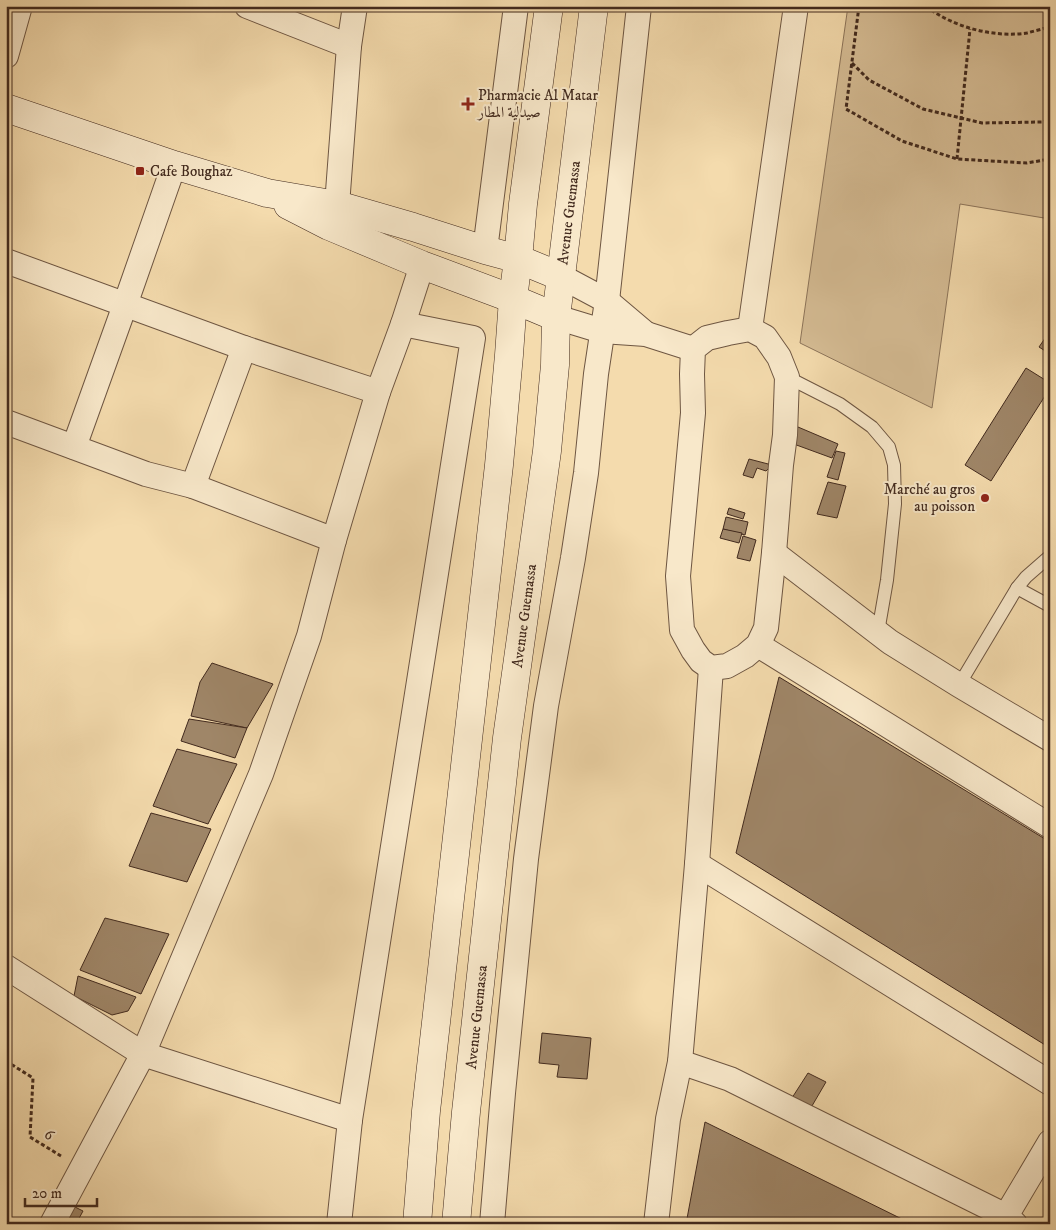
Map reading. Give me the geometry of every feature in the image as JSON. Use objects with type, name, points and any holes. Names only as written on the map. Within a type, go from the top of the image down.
[{"type":"main road","points":[[417,1224],[426,1111],[499,466],[523,204],[549,6]]},
{"type":"main road","name":"Avenue Guemassa","points":[[456,1224],[466,1112],[507,738],[547,451],[555,365],[556,317],[594,6]]},
{"type":"main road","points":[[6,108],[174,165],[267,193],[337,205],[518,259],[562,276]]},
{"type":"main road","points":[[267,193],[329,226],[422,265],[556,317]]},
{"type":"street","points":[[6,56],[20,6]]},
{"type":"street","points":[[247,6],[349,46]]},
{"type":"street","points":[[337,205],[349,46],[355,6]]},
{"type":"street","points":[[485,250],[516,6]]},
{"type":"street","points":[[492,1224],[526,859],[546,706],[573,558],[586,473],[639,6]]},
{"type":"street","points":[[750,328],[796,6]]},
{"type":"street","points":[[74,447],[174,165]]},
{"type":"street","points":[[6,261],[244,348],[378,392]]},
{"type":"street","points":[[52,1224],[144,1054],[261,774],[309,636],[334,540],[378,392],[404,324],[422,265]]},
{"type":"street","points":[[562,276],[607,300],[646,334]]},
{"type":"street","points":[[556,317],[602,331],[646,334],[693,349]]},
{"type":"street","points":[[339,1224],[350,1120],[472,338],[404,324]]},
{"type":"street","points":[[750,328],[765,337],[780,357],[787,377],[785,435],[766,628],[758,646],[745,656],[727,666],[711,668],[697,656],[682,630],[678,576],[693,413],[693,349],[707,338],[750,328]]},
{"type":"street","points":[[193,486],[244,348]]},
{"type":"street","points":[[6,422],[146,474],[193,486],[334,540]]},
{"type":"street","points":[[774,553],[890,642],[1050,739]]},
{"type":"street","points":[[758,646],[1050,826]]},
{"type":"street","points":[[656,1224],[668,1119],[680,1062],[711,668]]},
{"type":"street","points":[[697,864],[1050,1083]]},
{"type":"street","points":[[6,967],[144,1054],[350,1120]]},
{"type":"street","points":[[680,1062],[730,1079],[1010,1220],[1050,1142]]},
{"type":"lane","points":[[787,377],[840,404],[872,427],[889,447],[894,466],[895,504],[887,580],[878,632]]},
{"type":"lane","points":[[959,685],[1017,588],[1026,577],[1050,556]]},
{"type":"lane","points":[[1017,588],[1050,606]]},
{"type":"path","points":[[859,6],[846,109],[902,141],[957,159],[1026,163],[1050,159]]},
{"type":"path","points":[[926,6],[935,13],[970,29],[998,33],[1026,33],[1050,27]]},
{"type":"path","points":[[957,159],[970,29]]},
{"type":"path","points":[[852,63],[869,80],[923,109],[982,123],[1042,122],[1050,120]]},
{"type":"path","name":"6","points":[[6,1061],[33,1078],[30,1138],[83,1168]]},
{"type":"shaded area","points":[[848,6],[1050,6],[1050,219],[960,204],[932,408],[800,343]]},
{"type":"building","points":[[1050,331],[1050,354],[1039,347]]},
{"type":"building","points":[[1026,368],[1050,383],[1050,388],[991,481],[965,465]]},
{"type":"building","points":[[798,427],[838,444],[832,458],[791,443]]},
{"type":"building","points":[[836,451],[845,453],[838,480],[827,477]]},
{"type":"building","points":[[749,459],[772,465],[766,471],[757,468],[753,478],[743,475]]},
{"type":"building","points":[[828,482],[846,486],[837,518],[817,514]]},
{"type":"building","points":[[729,508],[745,513],[743,519],[727,514]]},
{"type":"building","points":[[726,517],[748,522],[745,535],[723,529]]},
{"type":"building","points":[[723,529],[742,533],[739,543],[720,538]]},
{"type":"building","points":[[743,536],[756,540],[750,561],[737,558]]},
{"type":"building","points":[[212,663],[273,684],[247,728],[191,716],[200,682]]},
{"type":"building","points":[[779,677],[1050,842],[1050,1048],[736,853]]},
{"type":"building","points":[[189,719],[247,728],[235,758],[181,741]]},
{"type":"building","points":[[177,749],[237,764],[208,824],[153,806]]},
{"type":"building","points":[[151,813],[211,829],[187,882],[129,866]]},
{"type":"building","points":[[105,918],[169,934],[141,994],[80,970]]},
{"type":"building","points":[[78,976],[136,997],[128,1011],[112,1015],[74,996]]},
{"type":"building","points":[[542,1033],[591,1038],[587,1079],[557,1077],[559,1065],[539,1063]]},
{"type":"building","points":[[808,1073],[826,1082],[809,1111],[790,1101]]},
{"type":"building","points":[[705,1122],[912,1224],[686,1224]]},
{"type":"building","points":[[71,1205],[83,1211],[76,1224],[62,1224]]},
{"type":"place","name":"Pharmacie Al Matar صيدلية المطار","points":[[468,104]]},
{"type":"place","name":"Cafe Boughaz","points":[[140,171]]},
{"type":"place","name":"Marché au gros au poisson","points":[[985,498]]}]
